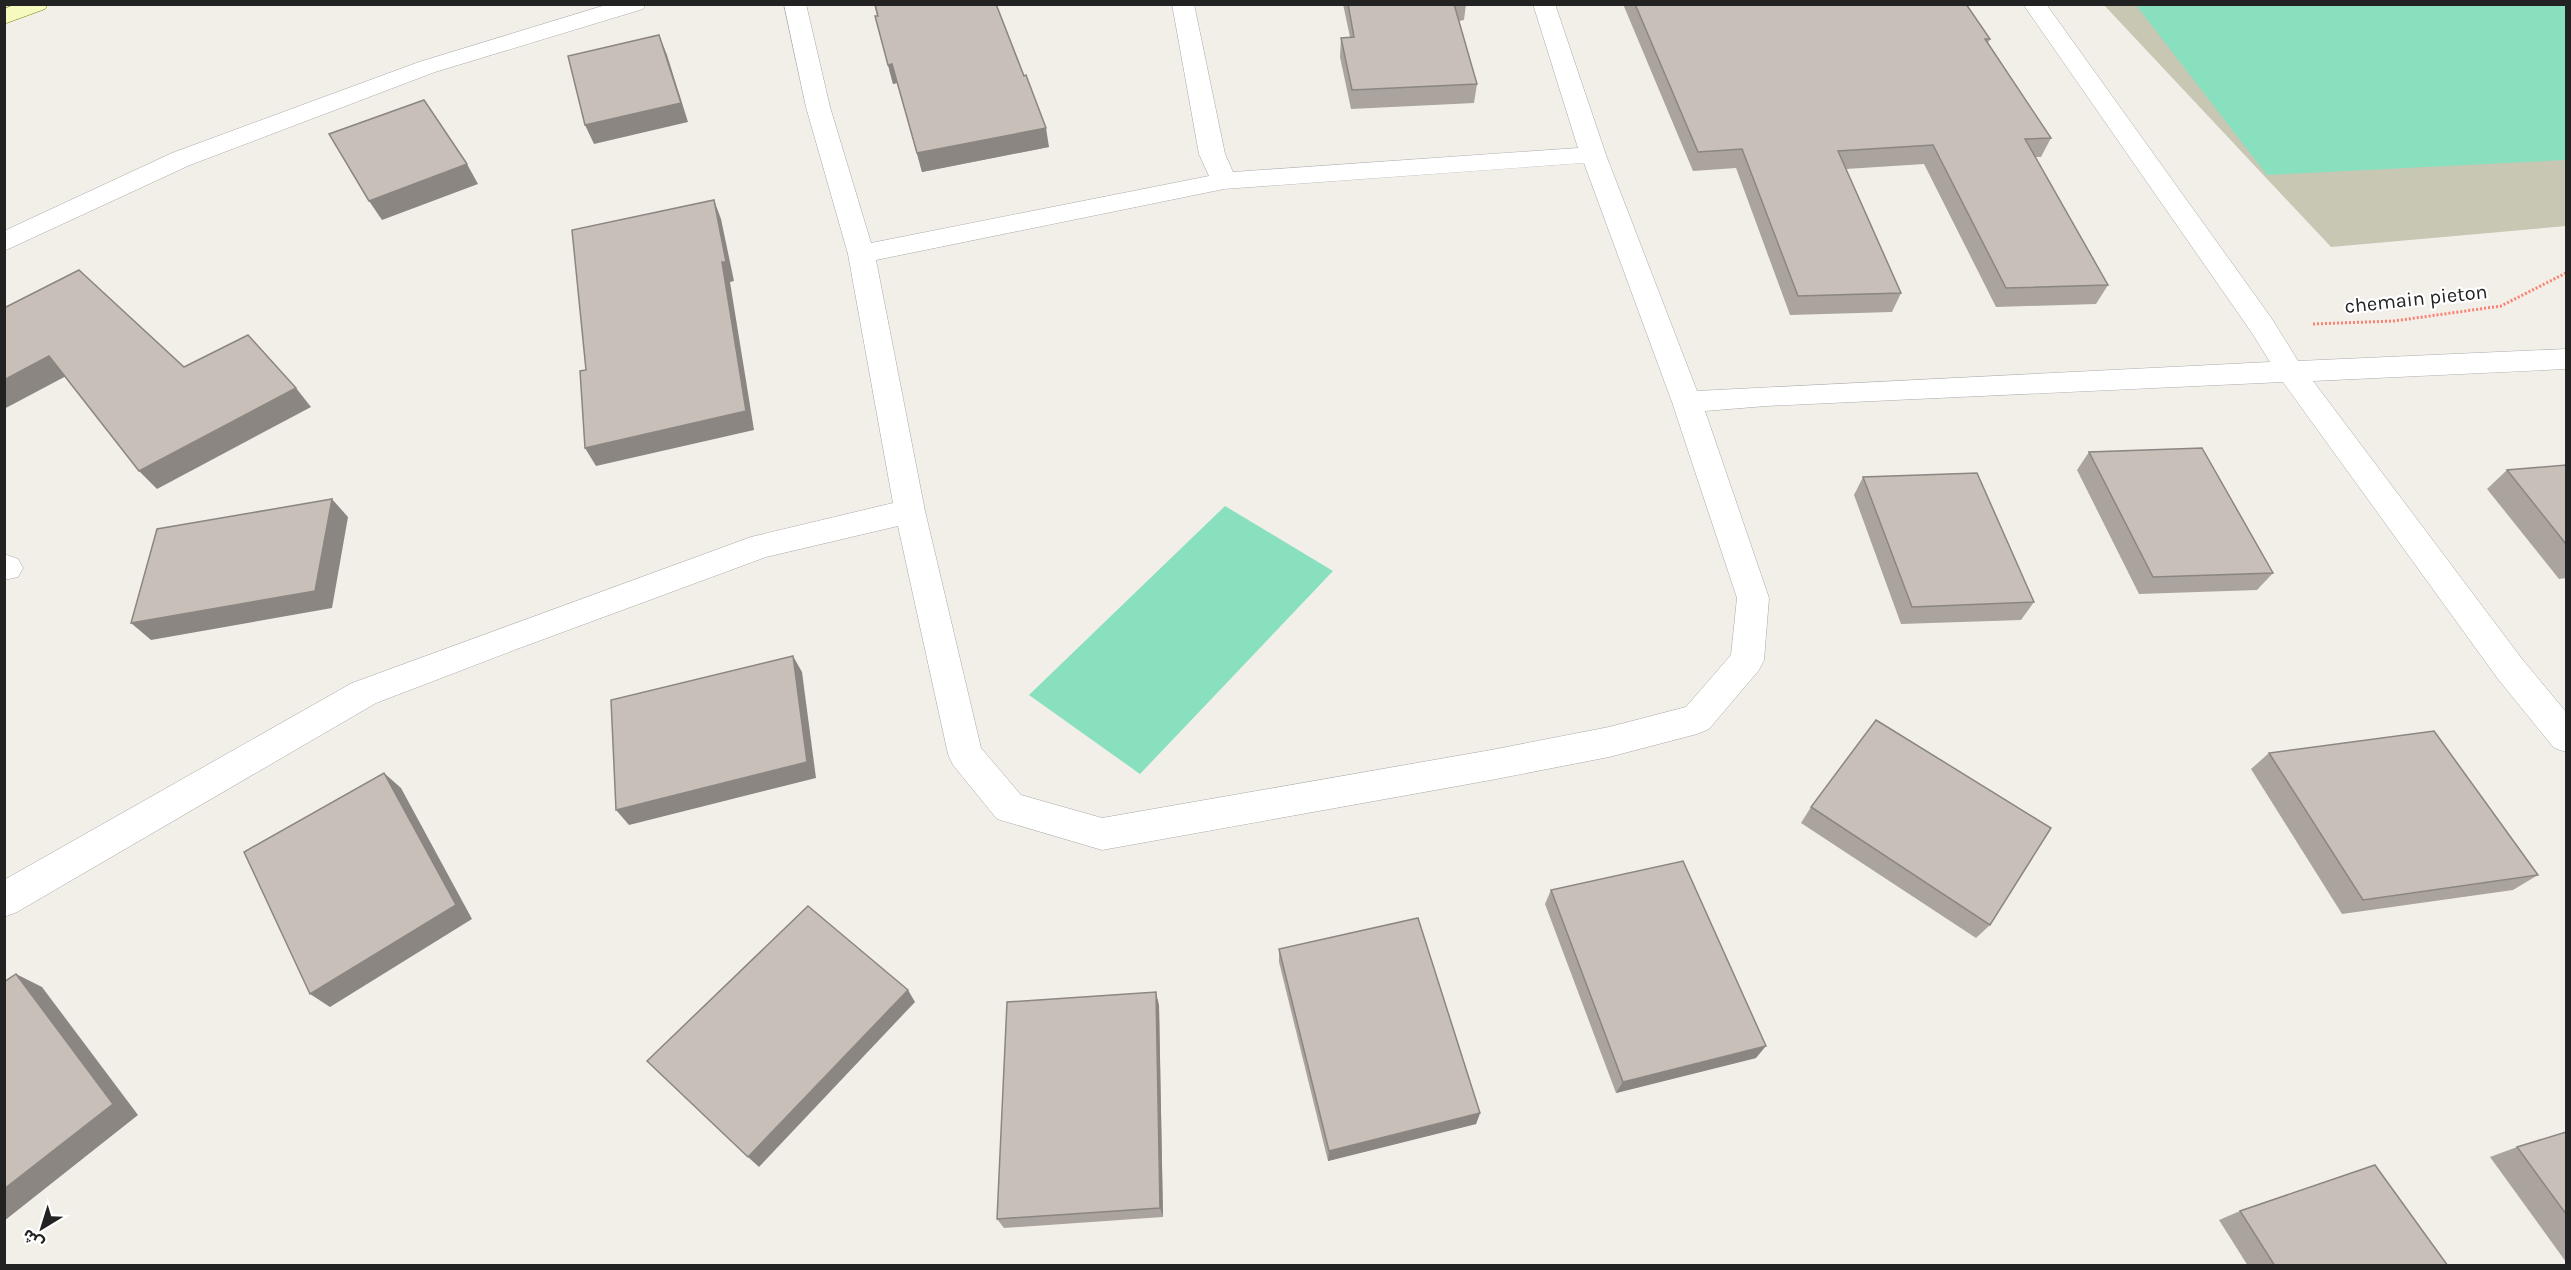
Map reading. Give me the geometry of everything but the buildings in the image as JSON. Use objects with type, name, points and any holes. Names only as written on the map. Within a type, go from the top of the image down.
[{"type":"street","points":[[4,17],[37,4]]},
{"type":"street","points":[[4,242],[181,159],[404,75],[635,4]]},
{"type":"street","points":[[795,4],[818,107],[861,254],[910,511],[965,754],[1010,808],[1102,834],[1491,765],[1609,742],[1697,719],[1747,660],[1753,598],[1687,402],[1593,155],[1544,4]]},
{"type":"street","points":[[1183,4],[1212,154],[1224,181]]},
{"type":"street","points":[[2034,4],[2262,326],[2290,372],[2510,669],[2566,737]]},
{"type":"street","points":[[861,254],[1224,181],[1593,155]]},
{"type":"street","points":[[1687,402],[1778,395],[2566,359]]},
{"type":"street","points":[[4,900],[364,693],[762,546],[910,511]]},
{"type":"path","name":"chemain pieton","points":[[2262,326],[2394,321],[2501,306],[2566,273]]},
{"type":"shaded area","points":[[2104,5],[2566,5],[2566,226],[2331,247]]},
{"type":"green space","points":[[2136,5],[2566,5],[2566,160],[2267,175]]},
{"type":"green space","points":[[1225,506],[1333,571],[1140,774],[1029,695]]}]
